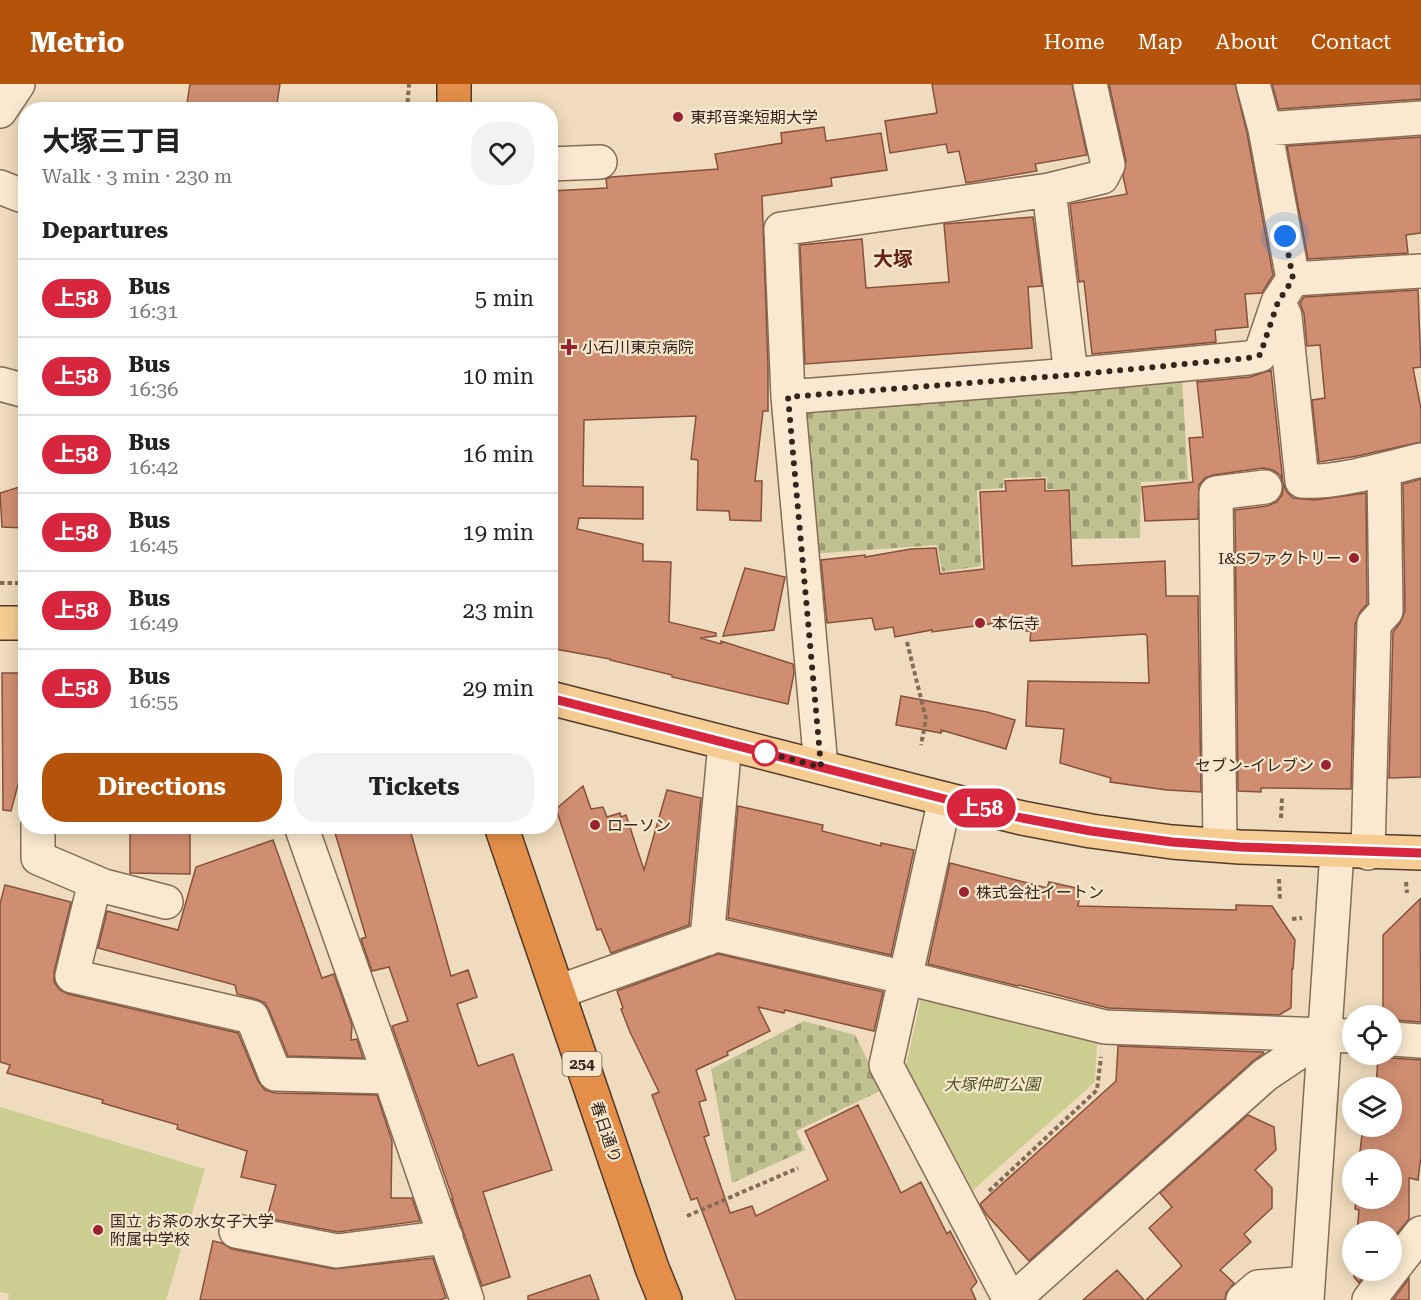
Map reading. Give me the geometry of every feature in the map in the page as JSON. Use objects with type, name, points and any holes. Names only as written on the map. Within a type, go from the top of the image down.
[{"type":"highway","points":[[453,102],[454,84]]},
{"type":"highway","name":"春日通り","points":[[504,834],[652,1268],[665,1300]]},
{"type":"main road","points":[[0,623],[18,623]]},
{"type":"main road","points":[[558,700],[1022,818],[1091,831],[1172,842],[1352,852],[1421,853]]},
{"type":"street","points":[[0,111],[18,84]]},
{"type":"street","points":[[821,767],[788,397],[781,229],[1049,190],[1102,177],[1108,165],[1090,84]]},
{"type":"street","points":[[1253,84],[1265,129],[1286,291],[1285,316],[1302,481],[1315,482],[1384,470],[1421,460]]},
{"type":"street","points":[[1265,129],[1421,118]]},
{"type":"street","points":[[558,164],[600,162]]},
{"type":"street","points":[[0,187],[18,194]]},
{"type":"street","points":[[1049,190],[1071,375]]},
{"type":"street","points":[[1286,291],[1421,271]]},
{"type":"street","points":[[788,397],[1071,375],[1248,358],[1260,355],[1286,291]]},
{"type":"street","points":[[1243,1300],[1258,1287],[1308,1292],[1340,1035],[1352,852],[1374,624],[1386,611],[1384,470]]},
{"type":"street","points":[[1220,845],[1216,493],[1266,487]]},
{"type":"street","points":[[707,939],[724,742]]},
{"type":"street","points":[[945,799],[886,1065],[1012,1300],[1264,1075],[1340,1035]]},
{"type":"street","points":[[38,834],[38,858],[95,882],[166,902]]},
{"type":"street","points":[[304,834],[467,1300]]},
{"type":"street","points":[[95,882],[72,976],[252,1017],[275,1074],[390,1077]]},
{"type":"street","points":[[558,992],[717,935],[907,978],[1105,1027],[1340,1035]]},
{"type":"street","points":[[1402,1040],[1421,1041]]},
{"type":"street","points":[[236,1231],[337,1251],[446,1237]]},
{"type":"street","points":[[1402,1257],[1421,1233]]},
{"type":"street","points":[[1369,1300],[1384,1281]]},
{"type":"path","points":[[408,102],[409,84]]},
{"type":"path","points":[[0,583],[18,583]]},
{"type":"path","points":[[907,642],[926,719],[921,745]]},
{"type":"path","points":[[964,1214],[1097,1090],[1105,1027]]},
{"type":"path","points":[[687,1216],[798,1168]]},
{"type":"green space","points":[[1182,378],[1188,480],[1141,482],[1140,538],[1072,539],[1070,489],[1047,489],[1047,477],[1004,478],[1003,488],[977,490],[981,566],[942,572],[937,545],[811,554],[804,405]]},
{"type":"green space","name":"大塚仲町公園","points":[[921,998],[1097,1042],[1095,1082],[973,1190],[906,1066]]},
{"type":"green space","points":[[804,1021],[855,1035],[882,1090],[796,1131],[805,1150],[732,1183],[711,1069]]},
{"type":"green space","name":"国立 お茶の水女子大学 附属中学校","points":[[0,1107],[205,1169],[166,1300],[8,1300],[9,1294],[0,1292]]},
{"type":"building","points":[[190,84],[280,84],[277,102],[187,102]]},
{"type":"building","points":[[932,84],[1072,84],[1087,155],[1035,164],[1037,171],[966,183],[959,151],[948,153],[946,144],[890,153],[885,121],[937,113]]},
{"type":"building","points":[[1109,84],[1235,84],[1247,133],[1273,275],[1262,293],[1245,294],[1248,327],[1215,330],[1216,342],[1092,354],[1084,281],[1079,282],[1070,204],[1127,194],[1123,176],[1126,161]]},
{"type":"building","points":[[1272,84],[1421,84],[1421,99],[1279,109]]},
{"type":"building","points":[[824,127],[826,141],[881,133],[887,170],[831,178],[832,186],[762,196],[768,411],[763,411],[755,481],[762,481],[761,521],[730,520],[729,511],[697,510],[698,460],[691,459],[696,416],[584,420],[583,486],[643,487],[643,519],[579,518],[577,529],[643,544],[643,561],[671,562],[669,622],[716,633],[716,636],[700,638],[721,644],[721,641],[793,664],[794,673],[788,704],[672,677],[672,675],[610,659],[558,649],[558,191],[607,188],[606,179],[611,177],[718,169],[715,154],[782,143],[781,133]]},
{"type":"building","points":[[1421,137],[1421,233],[1406,235],[1408,253],[1308,259],[1287,146]]},
{"type":"building","points":[[1033,217],[1042,286],[1028,287],[1032,348],[805,364],[800,245],[862,239],[866,288],[949,282],[944,224]]},
{"type":"building","points":[[1418,290],[1421,367],[1413,368],[1421,409],[1421,442],[1319,462],[1312,400],[1325,398],[1320,345],[1307,346],[1304,314],[1300,303],[1304,297]]},
{"type":"building","points":[[1271,370],[1283,482],[1280,475],[1273,470],[1263,468],[1213,475],[1205,478],[1199,485],[1198,519],[1145,521],[1142,487],[1193,482],[1189,438],[1203,437],[1197,382],[1250,377]]},
{"type":"building","points":[[1045,479],[1045,491],[1069,490],[1072,566],[1165,561],[1166,596],[1198,596],[1201,792],[1110,782],[1111,778],[1060,763],[1064,729],[1026,726],[1028,681],[1149,683],[1147,636],[1145,634],[1030,641],[1031,631],[1026,631],[1025,619],[932,632],[932,630],[895,637],[893,627],[875,630],[872,618],[827,623],[821,560],[936,548],[940,574],[984,569],[980,492],[1006,491],[1005,481]]},
{"type":"building","points":[[1421,479],[1421,777],[1389,778],[1393,632],[1405,611],[1403,484]]},
{"type":"building","points":[[1284,485],[1293,498],[1315,500],[1366,493],[1367,604],[1360,612],[1355,624],[1351,789],[1261,788],[1261,792],[1238,791],[1235,510],[1267,506],[1277,502],[1282,495]]},
{"type":"building","points":[[18,487],[18,528],[2,527],[0,493]]},
{"type":"building","points":[[745,568],[785,577],[774,630],[723,636]]},
{"type":"building","points":[[2,673],[18,673],[18,785],[11,811],[3,810]]},
{"type":"building","points":[[901,696],[987,712],[1015,720],[1006,749],[941,730],[941,733],[896,725]]},
{"type":"building","points":[[583,786],[591,809],[603,807],[607,817],[620,813],[621,817],[626,815],[644,870],[667,790],[701,798],[689,925],[611,953],[601,929],[597,930],[558,815],[558,807]]},
{"type":"building","points":[[738,806],[823,825],[822,831],[881,846],[881,843],[914,850],[891,955],[728,918]]},
{"type":"building","points":[[130,834],[190,834],[190,874],[130,873]]},
{"type":"building","points":[[335,834],[411,834],[451,976],[468,970],[477,997],[457,1004],[478,1066],[513,1054],[552,1170],[483,1192],[510,1277],[482,1286],[392,1026],[408,1021],[389,967],[372,971],[361,939],[366,937]]},
{"type":"building","points":[[273,840],[322,978],[334,974],[352,1025],[351,1040],[357,1039],[363,1058],[288,1056],[265,1003],[237,994],[235,985],[98,948],[107,911],[178,930],[196,867]]},
{"type":"building","points":[[950,863],[1047,888],[1049,882],[1081,889],[1078,906],[1236,910],[1236,905],[1272,906],[1295,940],[1291,1008],[1279,1015],[1108,1008],[928,964]]},
{"type":"building","points":[[5,885],[71,902],[54,972],[54,982],[60,990],[68,994],[238,1033],[258,1081],[265,1090],[275,1093],[377,1095],[392,1141],[391,1198],[412,1198],[420,1221],[338,1232],[267,1218],[276,1185],[241,1177],[247,1151],[177,1129],[178,1125],[102,1103],[103,1100],[7,1073],[10,1065],[0,1062],[0,904]]},
{"type":"building","points":[[1420,899],[1421,1022],[1402,1021],[1402,1005],[1383,1005],[1383,935]]},
{"type":"building","points":[[718,954],[883,992],[874,1031],[785,1010],[784,1013],[758,1007],[770,1031],[696,1070],[706,1100],[699,1102],[709,1135],[704,1137],[730,1213],[752,1206],[756,1216],[828,1180],[805,1131],[858,1105],[901,1193],[921,1182],[947,1234],[950,1231],[977,1282],[971,1289],[976,1300],[736,1300],[697,1198],[691,1200],[652,1095],[659,1092],[630,1032],[617,991]]},
{"type":"building","points":[[1118,1046],[1264,1053],[1029,1261],[986,1214],[980,1204],[1116,1081]]},
{"type":"building","points":[[1402,1059],[1421,1060],[1421,1156],[1418,1180],[1409,1178],[1409,1219],[1402,1228],[1402,1221],[1358,1221],[1359,1210],[1355,1209],[1402,1209],[1402,1149],[1360,1149],[1362,1137],[1402,1137],[1402,1077],[1377,1077],[1377,1065],[1402,1065]]},
{"type":"building","points":[[1248,1115],[1274,1127],[1276,1150],[1255,1170],[1272,1188],[1272,1208],[1244,1234],[1251,1242],[1220,1270],[1234,1283],[1226,1293],[1225,1300],[1146,1300],[1182,1266],[1149,1228],[1172,1207],[1160,1193]]},
{"type":"building","points":[[213,1241],[232,1249],[334,1269],[433,1258],[446,1298],[439,1300],[200,1300]]},
{"type":"building","points":[[1117,1270],[1144,1300],[1083,1300]]},
{"type":"building","points":[[590,1275],[599,1300],[528,1300],[528,1296]]},
{"type":"building","points":[[1409,1278],[1409,1300],[1393,1300],[1407,1281]]},
{"type":"bus line","name":"上58","points":[[558,700],[1022,818],[1091,831],[1172,842],[1240,847],[1421,853]]},
{"type":"place","name":"東邦音楽短期大学","points":[[678,117]]},
{"type":"place","name":"小石川東京病院","points":[[569,347]]},
{"type":"place","name":"I&Sファクトリー","points":[[1354,558]]},
{"type":"place","name":"本伝寺","points":[[980,623]]},
{"type":"place","name":"セブン-イレブン","points":[[1326,765]]},
{"type":"place","name":"ローソン","points":[[595,825]]},
{"type":"place","name":"株式会社イートン","points":[[964,892]]},
{"type":"place","name":"国立 お茶の水女子大学 附属中学校","points":[[98,1230]]},
{"type":"district","name":"大塚","points":[[893,259]]},
{"type":"route","points":[[765,753],[763,752],[821,767],[788,397],[1071,375],[1260,355],[1278,302],[1293,279],[1285,236]]}]
